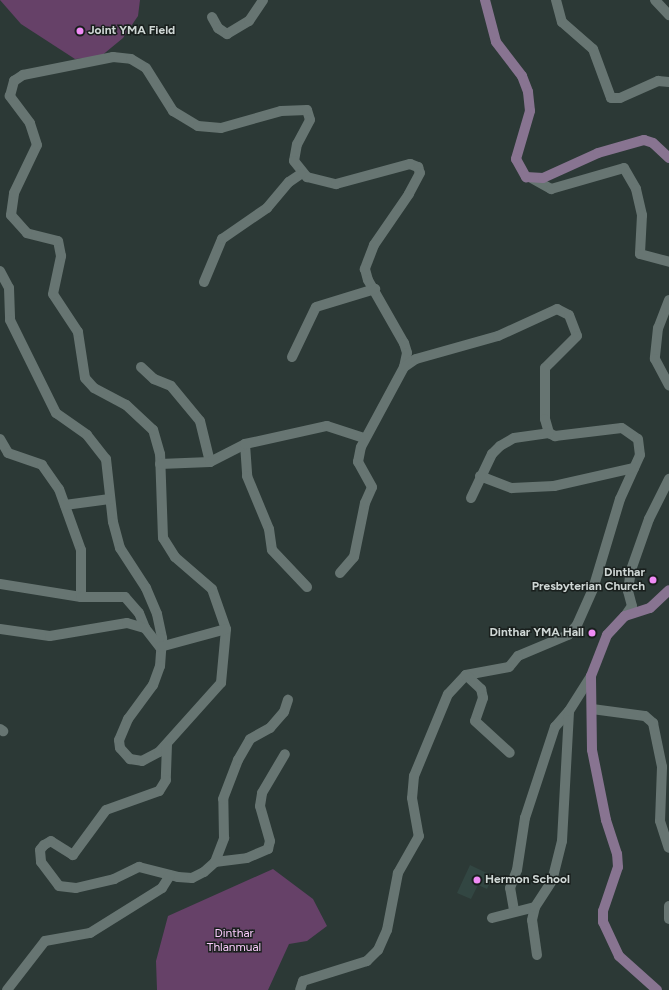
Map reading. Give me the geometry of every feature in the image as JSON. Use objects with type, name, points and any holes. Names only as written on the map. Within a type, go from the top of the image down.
[{"type":"street","points":[[212,17],[218,28],[228,34],[249,21],[262,0]]},
{"type":"street","points":[[485,0],[496,42],[522,76],[528,92],[530,111],[516,159],[518,168],[533,179],[539,186],[551,189],[624,168],[636,189],[642,214],[640,254],[669,262]]},
{"type":"street","points":[[556,0],[562,22],[593,50],[611,98],[620,98],[658,81],[669,82]]},
{"type":"street","points":[[655,0],[669,15]]},
{"type":"street","points":[[0,271],[8,288],[10,320],[56,413],[87,435],[106,459],[110,500],[120,548],[146,588],[157,614],[160,666],[153,685],[128,719],[119,740],[124,754],[136,760],[154,756],[221,683],[226,629],[212,589],[175,557],[164,538],[158,439],[153,430],[126,405],[94,388],[85,378],[78,332],[53,294],[61,256],[58,241],[27,233],[11,214],[14,194],[37,145],[30,123],[10,96],[14,81],[41,69],[113,57],[131,59],[146,68],[173,111],[198,126],[221,128],[282,111],[308,110],[310,120],[294,153],[294,162],[301,174],[336,184],[410,164],[418,167],[420,173],[409,194],[367,258],[368,280],[375,289],[404,343],[407,353],[404,367],[364,438],[358,462],[372,487],[365,503],[354,557],[340,573]]},
{"type":"street","points":[[533,179],[554,174],[598,153],[644,140],[653,143],[669,158]]},
{"type":"street","points":[[204,282],[222,239],[267,208],[289,182],[301,174]]},
{"type":"street","points":[[292,357],[316,307],[375,289]]},
{"type":"street","points":[[669,300],[658,328],[655,359],[669,385]]},
{"type":"street","points":[[404,367],[416,359],[498,336],[557,309],[569,315],[577,336],[546,368],[545,418],[549,433]]},
{"type":"street","points":[[141,367],[154,379],[171,386],[200,421],[210,462]]},
{"type":"street","points":[[160,464],[210,462],[245,444],[327,426],[364,438]]},
{"type":"street","points":[[300,990],[303,981],[367,961],[378,950],[387,930],[398,873],[419,836],[412,798],[414,776],[448,694],[466,675],[509,667],[518,656],[568,635],[576,625],[593,589],[620,499],[640,455],[638,439],[628,429],[607,428],[556,436],[549,433],[514,438],[500,446],[480,476],[471,498]]},
{"type":"street","points":[[0,439],[8,453],[47,469],[65,505],[81,550],[81,597]]},
{"type":"street","points":[[245,444],[247,476],[269,529],[272,550],[307,587]]},
{"type":"street","points":[[480,476],[512,488],[554,486],[634,468]]},
{"type":"street","points":[[514,910],[510,888],[517,870],[524,818],[534,798],[536,781],[555,727],[569,711],[591,676],[607,635],[625,616],[632,606],[628,591],[631,570],[649,519],[669,479]]},
{"type":"street","points":[[65,505],[110,500]]},
{"type":"street","points":[[0,584],[81,597],[129,599],[145,628],[160,647]]},
{"type":"street","points":[[625,616],[650,608],[669,590]]},
{"type":"street","points":[[0,629],[50,636],[121,623],[145,628]]},
{"type":"street","points":[[160,647],[226,629]]},
{"type":"street","points":[[466,675],[481,689],[483,698],[475,720],[510,753]]},
{"type":"street","points":[[591,676],[595,767],[617,854],[618,867],[603,911],[603,922],[619,956],[657,990]]},
{"type":"street","points":[[215,862],[224,838],[223,799],[238,760],[250,739],[270,728],[284,712],[288,700]]},
{"type":"street","points":[[592,709],[645,716],[653,723],[662,767],[660,821],[669,848]]},
{"type":"street","points":[[537,955],[532,920],[535,907],[552,881],[562,841],[569,711]]},
{"type":"street","points":[[166,744],[166,780],[159,791],[106,810],[73,855],[51,841],[44,845],[40,856],[59,886],[66,888],[114,879],[139,867],[170,875],[192,878],[215,862],[253,856],[268,849],[270,841],[260,806],[262,793],[285,754]]},
{"type":"street","points":[[6,990],[49,938],[70,939],[90,933],[162,888],[170,875]]},
{"type":"street","points":[[669,906],[669,919]]},
{"type":"street","points":[[492,918],[514,910],[535,907]]},
{"type":"shaded area","name":"Hermon School","points":[[470,865],[493,876],[487,889],[478,885],[471,899],[457,893]]},
{"type":"green space","name":"Joint YMA Field","points":[[0,0],[140,0],[138,16],[123,38],[100,57],[75,59],[21,24]]},
{"type":"green space","name":"Dinthar Thlanmual","points":[[273,869],[313,899],[327,926],[307,941],[289,944],[268,990],[157,990],[156,961],[168,916]]},
{"type":"place","name":"Joint YMA Field","points":[[80,31]]},
{"type":"place","name":"Dinthar Presbyterian Church","points":[[653,580]]},
{"type":"place","name":"Dinthar YMA Hall","points":[[592,633]]},
{"type":"place","name":"Hermon School","points":[[477,880]]}]
